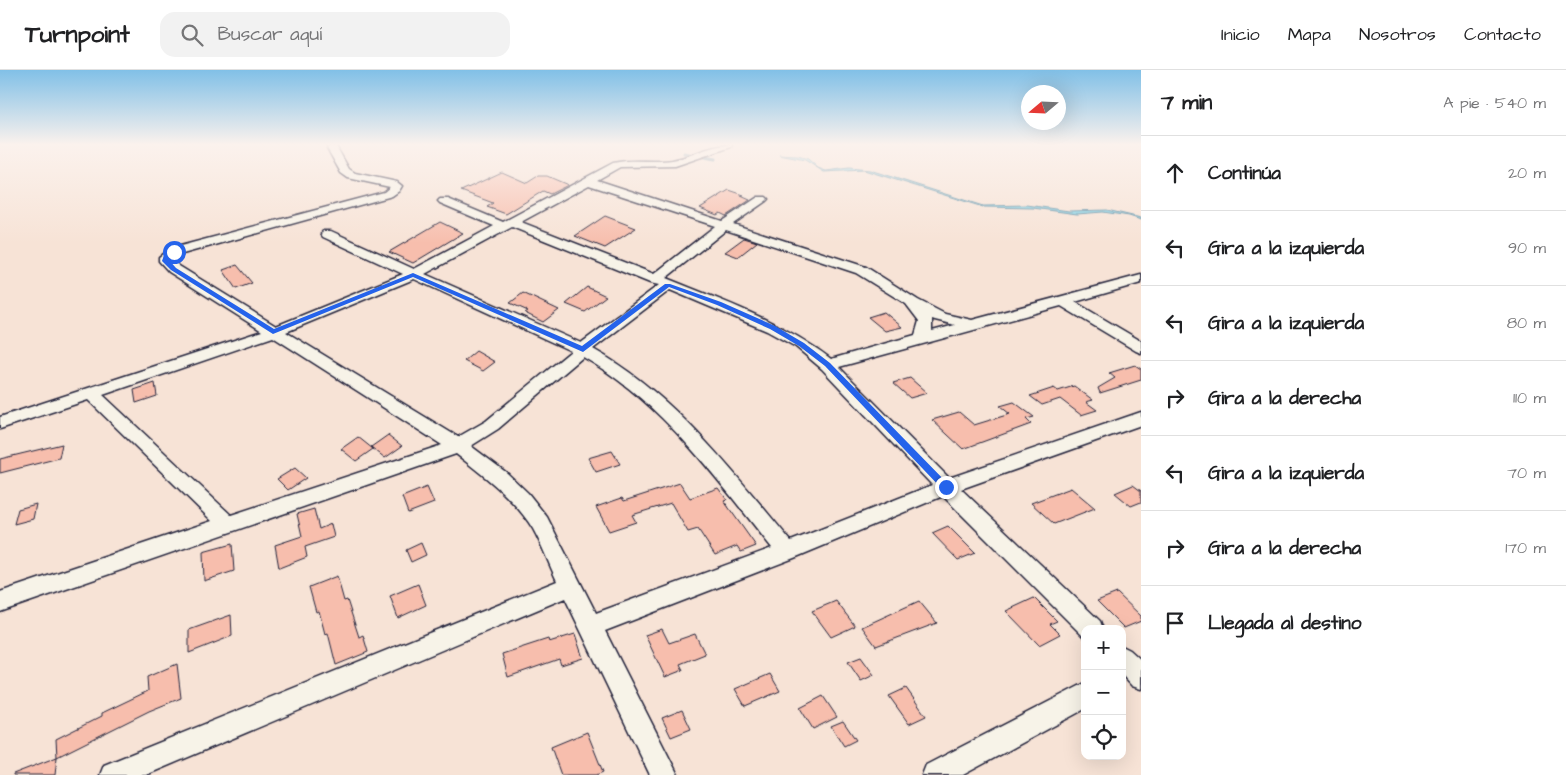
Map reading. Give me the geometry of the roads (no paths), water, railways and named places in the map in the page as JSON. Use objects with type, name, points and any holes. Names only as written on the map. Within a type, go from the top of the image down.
[{"type":"street","points":[[360,178],[396,186],[388,194],[174,252],[166,257],[166,261],[174,269],[273,332],[458,446],[500,478],[521,499],[540,523],[664,775]]},
{"type":"street","points":[[0,423],[273,332],[413,275],[590,178]]},
{"type":"street","points":[[586,180],[861,270],[940,317],[972,324]]},
{"type":"street","points":[[0,602],[229,526],[458,446],[492,425],[662,282],[724,225],[762,199]]},
{"type":"street","points":[[444,201],[719,304],[772,328],[801,344],[828,365],[946,487],[1088,625]]},
{"type":"street","points":[[327,234],[413,275],[583,349],[633,382],[677,422],[719,469],[786,552]]},
{"type":"street","points":[[828,365],[922,337],[1141,279]]},
{"type":"street","points":[[911,301],[926,320],[922,337]]},
{"type":"street","points":[[1063,301],[1141,348]]},
{"type":"street","points":[[90,392],[229,526]]},
{"type":"street","points":[[590,626],[786,552],[946,487],[1141,418]]},
{"type":"street","points":[[114,775],[570,586]]},
{"type":"street","points":[[936,775],[1081,697]]},
{"type":"water","points":[[889,178],[895,178],[983,206],[1027,205],[1069,211],[1107,210],[1141,218],[1141,220],[1103,212],[1077,214],[1033,208],[983,207]]}]
